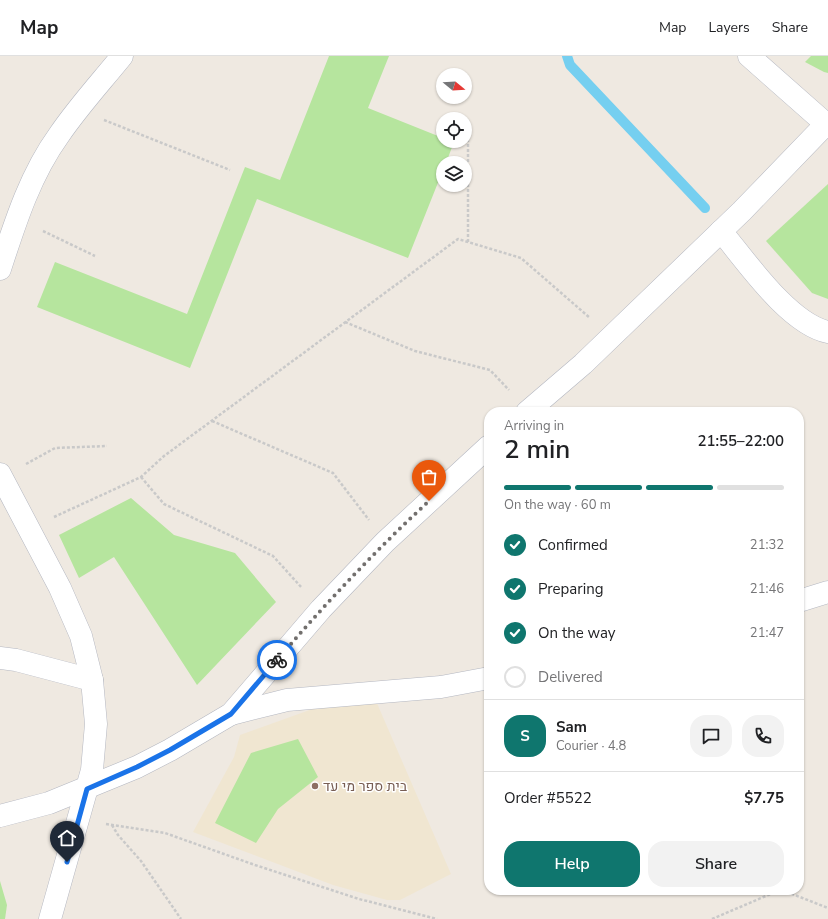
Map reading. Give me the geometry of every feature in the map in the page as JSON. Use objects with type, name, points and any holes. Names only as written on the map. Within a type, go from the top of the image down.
[{"type":"street","points":[[0,269],[16,219],[34,177],[58,135],[122,56]]},
{"type":"street","points":[[533,407],[583,364],[721,231],[827,123],[749,56]]},
{"type":"street","points":[[721,231],[787,309],[816,330],[828,332]]},
{"type":"street","points":[[231,714],[321,609],[385,542],[484,451]]},
{"type":"street","points":[[1,476],[60,588],[81,636],[92,680],[96,724],[92,770],[50,919]]},
{"type":"street","points":[[804,599],[828,592]]},
{"type":"street","points":[[0,658],[16,660],[92,680]]},
{"type":"street","points":[[0,816],[48,803],[87,789],[144,764],[231,714],[287,700],[441,687],[484,679]]},
{"type":"path","points":[[78,110],[230,170]]},
{"type":"path","points":[[468,148],[468,242]]},
{"type":"path","points":[[16,219],[95,256]]},
{"type":"path","points":[[29,529],[141,477],[164,456],[458,239],[521,258],[612,336]]},
{"type":"path","points":[[345,322],[415,351],[490,370],[524,407]]},
{"type":"path","points":[[211,421],[333,472],[385,542]]},
{"type":"path","points":[[1,476],[55,448],[107,446]]},
{"type":"path","points":[[141,477],[164,504],[273,556],[321,609]]},
{"type":"path","points":[[79,820],[165,833],[359,899],[437,919]]},
{"type":"path","points":[[112,825],[122,840],[141,861],[181,919]]},
{"type":"path","points":[[712,919],[769,895]]},
{"type":"path","points":[[794,895],[828,908]]},
{"type":"shaded area","name":"בית ספר מי עד","points":[[376,701],[451,874],[400,900],[387,900],[333,885],[193,832],[234,757],[240,735],[318,707]]},
{"type":"green space","points":[[329,56],[389,56],[368,108],[436,135],[436,148],[452,148],[449,156],[436,156],[436,188],[408,258],[257,199],[190,368],[37,307],[55,262],[187,314],[245,167],[280,180]]},
{"type":"green space","points":[[811,56],[828,56],[828,73],[805,62]]},
{"type":"green space","points":[[828,184],[828,299],[812,293],[766,241]]},
{"type":"green space","points":[[131,498],[174,535],[235,553],[276,602],[197,685],[114,557],[79,578],[59,535]]},
{"type":"green space","points":[[298,739],[318,777],[278,809],[256,843],[215,823],[251,753]]},
{"type":"green space","points":[[0,881],[7,905],[5,919],[0,919]]},
{"type":"waterway","points":[[567,56],[570,65],[705,208]]},
{"type":"way so far","points":[[277,660],[321,609],[385,542],[429,501]]},
{"type":"place","name":"בית ספר מי עד","points":[[315,786]]},
{"type":"route","points":[[67,862],[87,789],[137,767],[170,750],[231,714],[277,660]]}]
